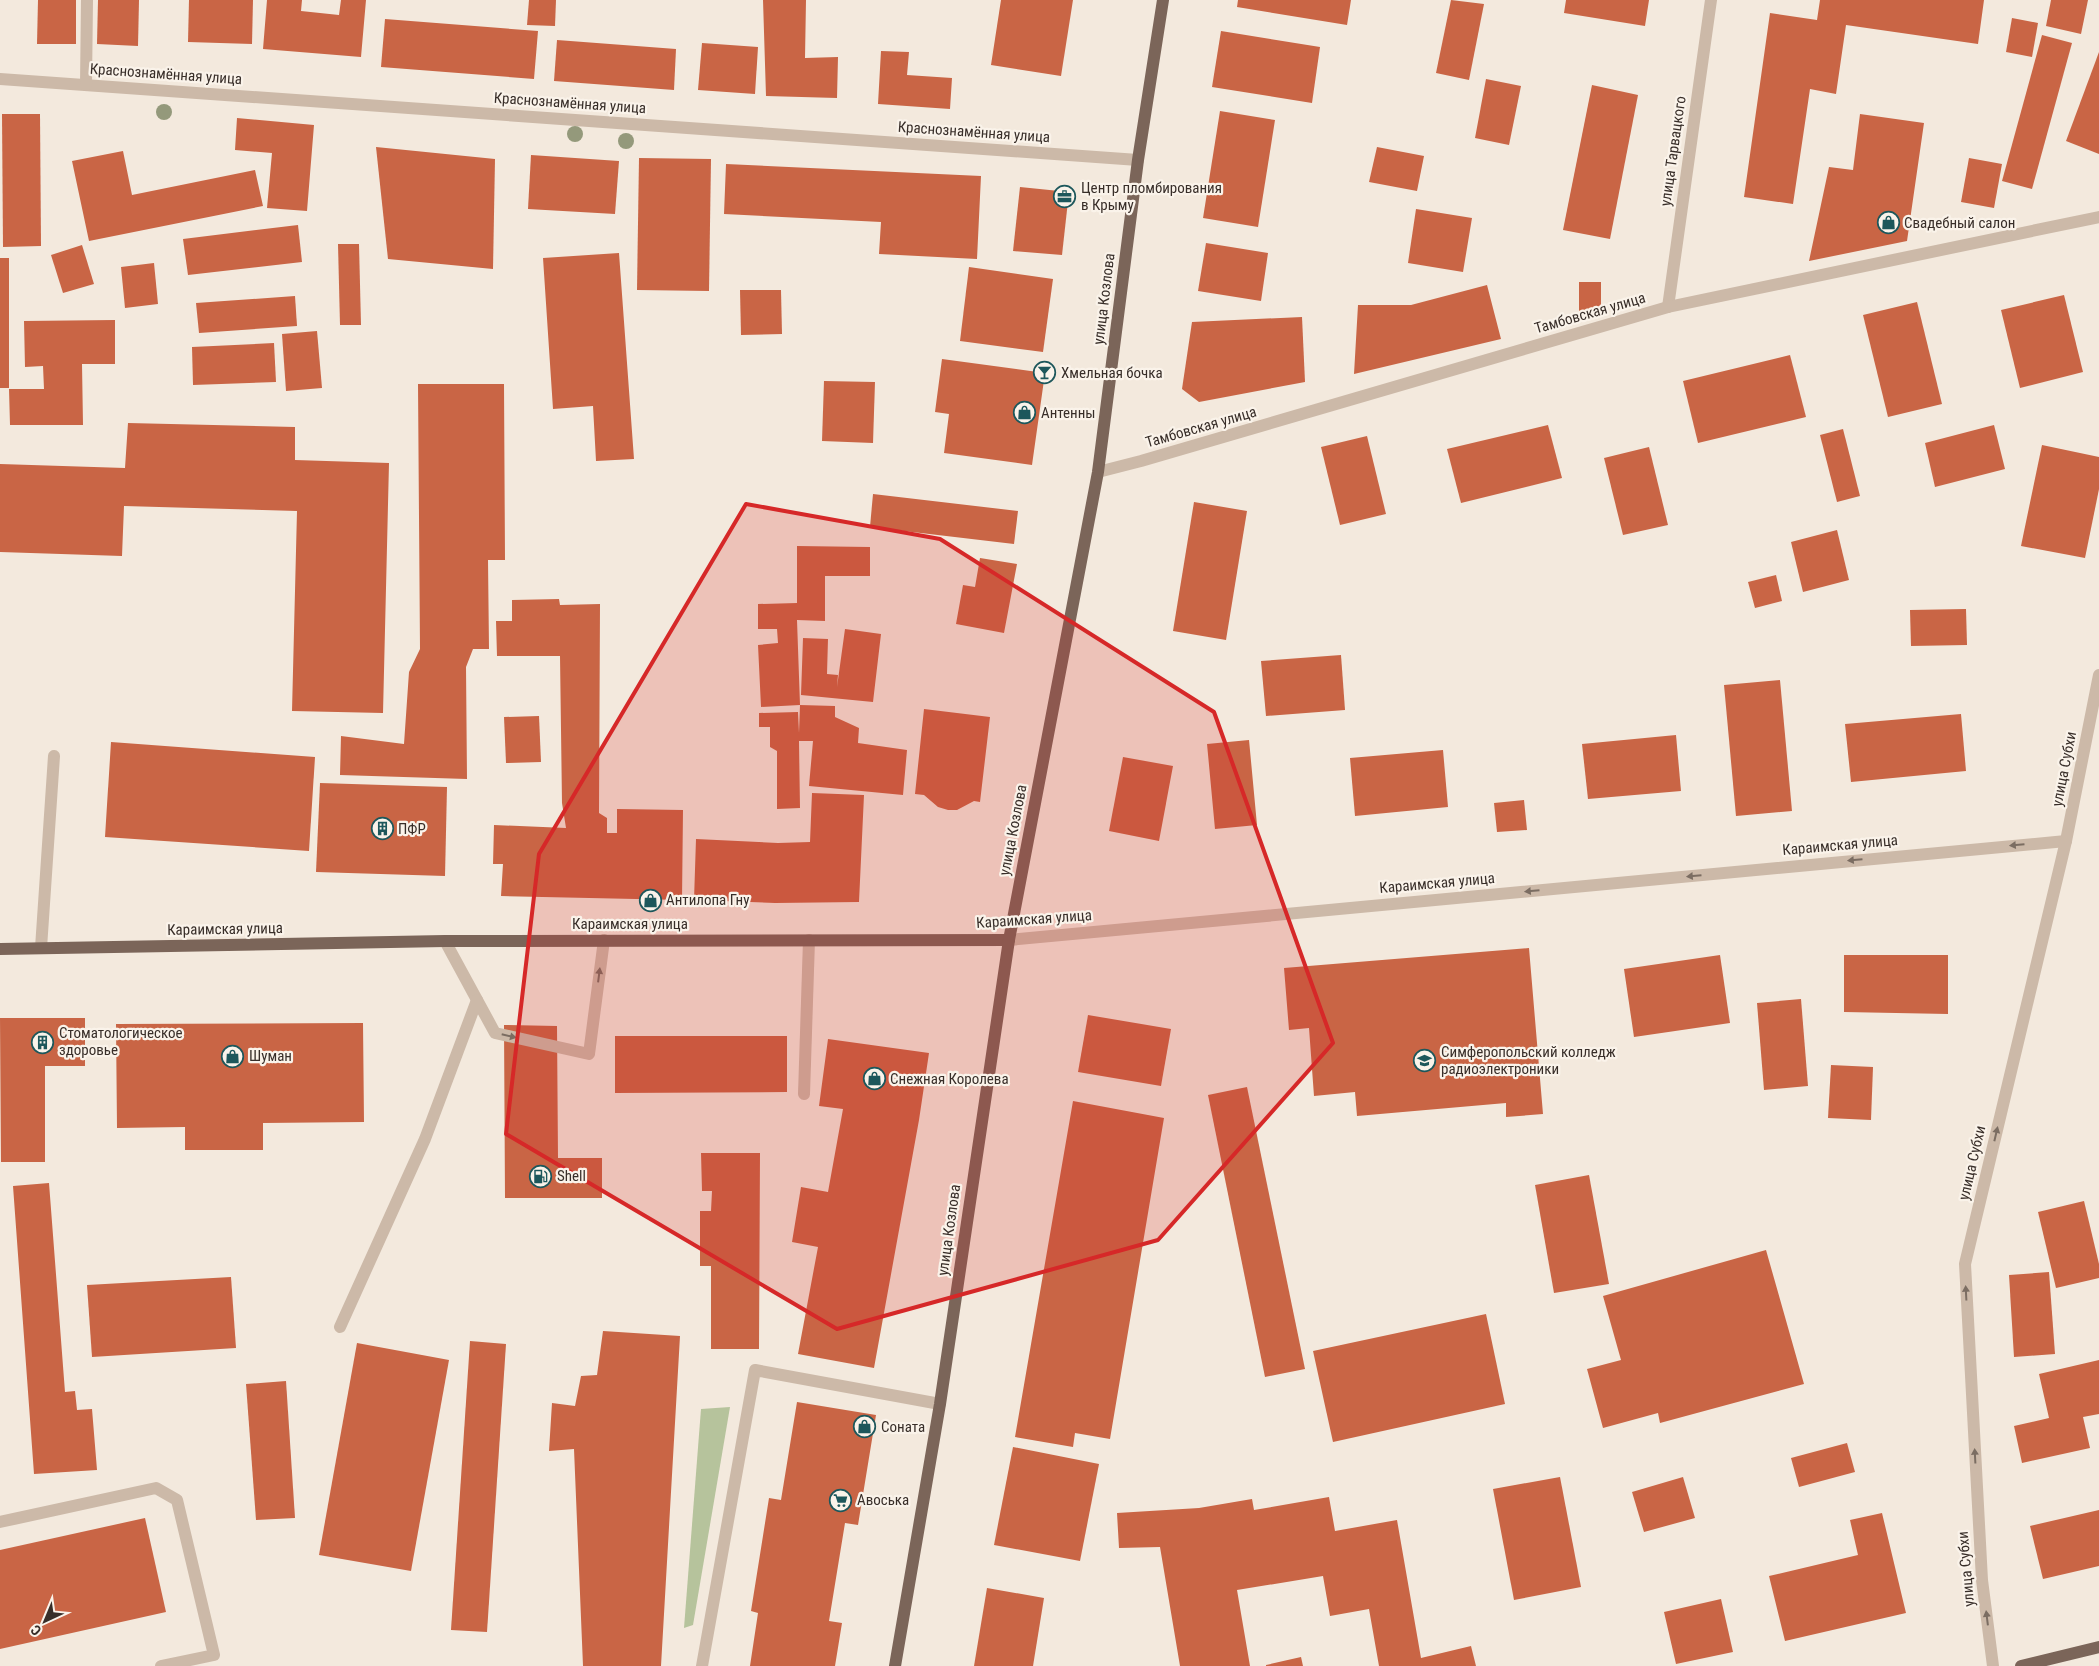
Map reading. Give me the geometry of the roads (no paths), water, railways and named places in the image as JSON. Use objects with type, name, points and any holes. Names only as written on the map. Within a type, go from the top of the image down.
[{"type":"main road","name":"улица Козлова","points":[[895,1666],[940,1404],[1008,940],[1098,472],[1138,160],[1163,0]]},
{"type":"main road","name":"Караимская улица","points":[[0,949],[445,941],[1008,940]]},
{"type":"main road","points":[[2021,1666],[2099,1647]]},
{"type":"street","points":[[86,85],[87,0]]},
{"type":"street","name":"улица Тарвацкого","points":[[1668,308],[1710,0]]},
{"type":"street","name":"Краснознамённая улица","points":[[0,80],[1138,160]]},
{"type":"street","name":"Тамбовская улица","points":[[1098,472],[1140,462],[1668,308],[2099,217]]},
{"type":"street","name":"улица Субхи","points":[[1992,1666],[1982,1580],[1965,1264],[2066,841],[2099,675]]},
{"type":"street","points":[[41,948],[54,756]]},
{"type":"street","name":"Караимская улица","points":[[1008,940],[2066,841]]},
{"type":"street","points":[[445,941],[495,1033],[589,1054],[604,940]]},
{"type":"street","points":[[804,1094],[809,940]]},
{"type":"street","points":[[340,1327],[425,1139],[477,1000]]},
{"type":"street","points":[[702,1666],[755,1370],[940,1404]]},
{"type":"street","points":[[0,1522],[156,1488],[178,1500],[214,1655],[161,1666]]},
{"type":"place","name":"Центр пломбирования в Крыму","points":[[1065,197]]},
{"type":"place","name":"Свадебный салон","points":[[1888,223]]},
{"type":"place","name":"Хмельная бочка","points":[[1045,373]]},
{"type":"place","name":"Антенны","points":[[1025,413]]},
{"type":"place","name":"ПФР","points":[[382,829]]},
{"type":"place","name":"Антилопа Гну","points":[[650,900]]},
{"type":"place","name":"Стоматологическое здоровье","points":[[43,1042]]},
{"type":"place","name":"Шуман","points":[[233,1056]]},
{"type":"place","name":"Симферопольский колледж радиоэлектроники","points":[[1425,1061]]},
{"type":"place","name":"Снежная Королева","points":[[874,1079]]},
{"type":"place","name":"Shell","points":[[541,1176]]},
{"type":"place","name":"Соната","points":[[865,1427]]},
{"type":"place","name":"Авоська","points":[[841,1500]]}]
